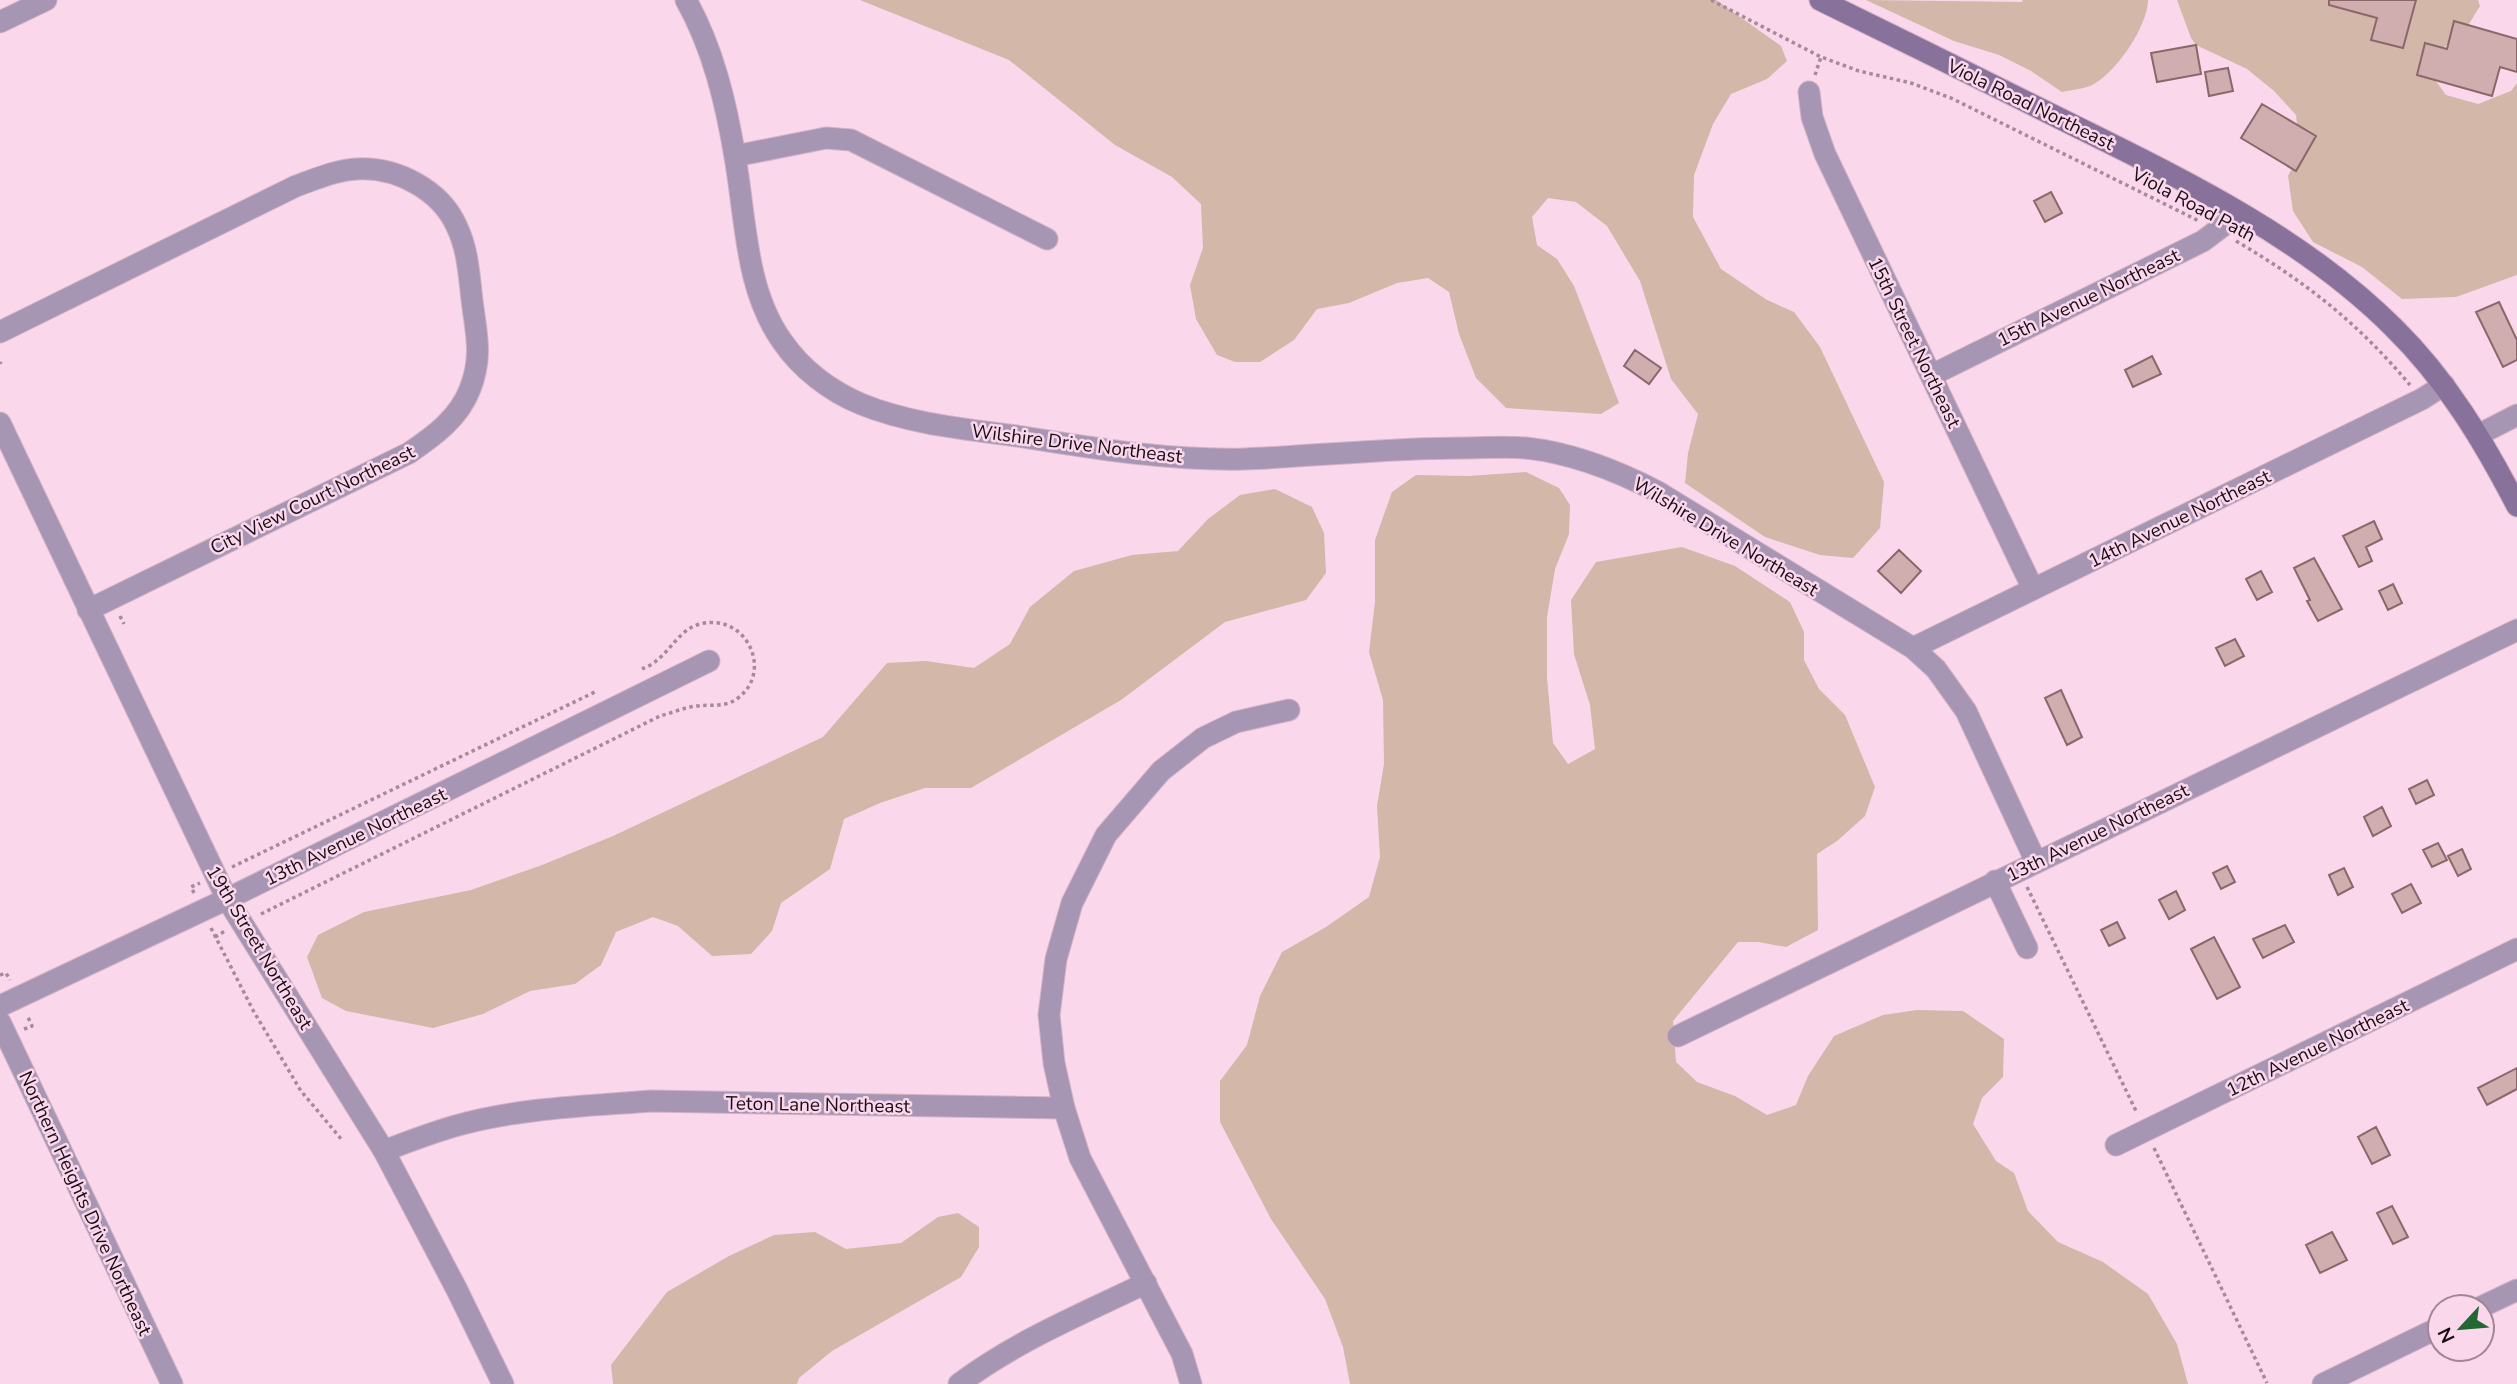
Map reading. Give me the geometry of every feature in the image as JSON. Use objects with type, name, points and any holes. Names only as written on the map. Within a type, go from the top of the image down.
[{"type":"main road","name":"Viola Road Northeast","points":[[1820,0],[2157,166],[2240,212],[2323,267],[2396,329],[2444,385],[2478,435],[2517,506]]},
{"type":"street","points":[[0,22],[46,0]]},
{"type":"street","name":"Wilshire Drive Northeast","points":[[686,0],[699,23],[715,68],[735,156],[747,241],[766,315],[781,341],[799,363],[830,387],[859,403],[928,423],[1183,458],[1242,459],[1443,448],[1523,448],[1557,453],[1634,479],[1658,492],[1913,648]]},
{"type":"street","name":"15th Street Northeast","points":[[1809,92],[1812,117],[1825,154],[2033,589]]},
{"type":"street","points":[[735,156],[826,138],[851,140],[1047,239]]},
{"type":"street","name":"City View Court Northeast","points":[[0,332],[296,186],[327,175],[358,169],[392,172],[421,186],[441,204],[456,225],[466,251],[479,357],[470,390],[455,415],[437,434],[409,453],[88,610]]},
{"type":"street","name":"15th Avenue Northeast","points":[[1931,374],[2218,231],[2240,212]]},
{"type":"street","name":"14th Avenue Northeast","points":[[1913,648],[2415,403],[2444,385]]},
{"type":"street","points":[[2478,435],[2517,415]]},
{"type":"street","name":"19th Street Northeast","points":[[0,423],[227,899],[384,1150],[503,1384]]},
{"type":"street","name":"13th Avenue Northeast","points":[[1678,1036],[2517,630]]},
{"type":"street","points":[[1913,648],[1936,669],[1966,711],[2036,862]]},
{"type":"street","name":"13th Avenue Northeast","points":[[0,1006],[227,899],[709,661]]},
{"type":"street","points":[[1191,1384],[1182,1354],[1080,1158],[1064,1108],[1054,1063],[1049,1014],[1056,959],[1072,903],[1106,835],[1161,771],[1203,738],[1236,722],[1289,710]]},
{"type":"street","points":[[1995,881],[2027,948]]},
{"type":"street","name":"12th Avenue Northeast","points":[[2116,1145],[2517,949]]},
{"type":"street","name":"Northern Heights Drive Northeast","points":[[0,1023],[172,1384]]},
{"type":"street","name":"Teton Lane Northeast","points":[[384,1150],[454,1126],[498,1117],[652,1101],[1064,1108]]},
{"type":"street","points":[[959,1384],[1023,1342],[1146,1283]]},
{"type":"street","points":[[2496,1300],[2517,1290]]},
{"type":"street","points":[[2323,1384],[2426,1334]]},
{"type":"path","name":"Viola Road Path","points":[[1711,0],[1821,57],[1859,71],[1912,83],[1951,98],[2218,231],[2263,257],[2323,299],[2368,337],[2405,379]]},
{"type":"path","points":[[215,937],[254,1012],[301,1091],[342,1140]]},
{"type":"path","points":[[0,975],[6,973]]},
{"type":"shaded area","points":[[860,0],[1716,0],[1781,46],[1787,61],[1767,79],[1731,94],[1713,124],[1694,175],[1693,217],[1721,269],[1767,300],[1794,312],[1820,347],[1884,482],[1880,528],[1853,558],[1820,555],[1765,537],[1685,483],[1688,453],[1698,414],[1671,379],[1640,281],[1607,226],[1576,202],[1548,198],[1532,217],[1537,245],[1557,259],[1574,286],[1619,403],[1601,414],[1506,408],[1476,378],[1459,334],[1449,292],[1428,278],[1397,283],[1349,303],[1317,309],[1294,340],[1260,362],[1235,362],[1217,355],[1196,319],[1190,285],[1203,248],[1201,204],[1172,177],[1115,145],[1009,60]]},
{"type":"shaded area","points":[[1866,0],[2148,0],[2147,11],[2136,36],[2110,72],[2090,86],[2062,92],[2031,71],[1999,55],[1954,41]]},
{"type":"shaded area","points":[[2177,0],[2478,0],[2480,6],[2464,32],[2435,54],[2428,70],[2446,95],[2478,104],[2511,91],[2517,83],[2517,275],[2456,297],[2402,299],[2362,267],[2313,242],[2293,211],[2288,176],[2300,152],[2296,115],[2274,91],[2247,69],[2196,45]]},
{"type":"shaded area","points":[[1526,472],[1559,488],[1570,505],[1569,534],[1555,569],[1547,617],[1547,678],[1553,743],[1568,764],[1595,749],[1590,705],[1574,654],[1571,600],[1596,562],[1682,547],[1735,566],[1790,602],[1804,632],[1804,660],[1819,689],[1845,715],[1875,787],[1865,816],[1837,841],[1817,854],[1818,930],[1786,947],[1738,942],[1673,1021],[1676,1062],[1697,1082],[1735,1096],[1767,1115],[1796,1105],[1808,1076],[1834,1036],[1883,1015],[1917,1010],[1963,1011],[2004,1039],[2003,1077],[1982,1098],[1973,1124],[1996,1161],[2014,1173],[2028,1211],[2058,1242],[2103,1262],[2148,1294],[2177,1344],[2188,1384],[1350,1384],[1343,1347],[1325,1299],[1271,1219],[1220,1122],[1220,1081],[1247,1045],[1260,996],[1282,952],[1326,927],[1369,897],[1380,857],[1377,806],[1384,764],[1383,700],[1369,652],[1375,602],[1375,540],[1392,492],[1416,475],[1468,476]]},
{"type":"shaded area","points":[[1275,489],[1312,507],[1324,533],[1326,573],[1306,600],[1225,622],[1121,700],[971,788],[925,788],[844,819],[830,869],[781,903],[772,931],[751,954],[712,956],[678,926],[653,917],[616,932],[601,965],[575,984],[530,991],[483,1014],[433,1028],[346,1011],[322,998],[307,957],[318,935],[364,912],[471,890],[542,865],[613,836],[823,737],[887,663],[926,661],[974,668],[1010,644],[1030,607],[1074,571],[1132,555],[1178,551],[1208,519],[1240,495]]},
{"type":"shaded area","points":[[958,1213],[979,1227],[979,1247],[961,1277],[832,1351],[799,1378],[797,1384],[613,1384],[611,1365],[667,1292],[729,1256],[774,1235],[815,1232],[846,1249],[901,1243],[938,1217]]},
{"type":"building","points":[[2329,0],[2416,0],[2403,48],[2371,40],[2377,18],[2329,5]]},
{"type":"building","points":[[2454,21],[2517,39],[2517,72],[2500,67],[2492,96],[2417,75],[2425,43],[2447,49]]},
{"type":"building","points":[[2196,45],[2201,74],[2157,82],[2151,53]]},
{"type":"building","points":[[2228,68],[2233,91],[2209,96],[2205,72]]},
{"type":"building","points":[[2262,104],[2316,136],[2296,171],[2241,138]]},
{"type":"building","points":[[2051,192],[2062,213],[2045,222],[2034,201]]},
{"type":"building","points":[[2499,302],[2517,340],[2517,360],[2503,367],[2476,312]]},
{"type":"building","points":[[1635,350],[1661,368],[1649,384],[1624,366]]},
{"type":"building","points":[[2152,356],[2161,374],[2133,387],[2125,370]]},
{"type":"building","points":[[2374,521],[2382,539],[2366,547],[2372,561],[2359,567],[2343,536]]},
{"type":"building","points":[[1899,550],[1921,571],[1901,593],[1878,571]]},
{"type":"building","points":[[2314,558],[2342,609],[2318,621],[2294,568]]},
{"type":"building","points":[[2261,571],[2272,592],[2257,600],[2246,579]]},
{"type":"building","points":[[2393,584],[2402,603],[2388,610],[2379,591]]},
{"type":"building","points":[[2235,639],[2244,656],[2225,666],[2216,648]]},
{"type":"building","points":[[2061,690],[2082,737],[2067,745],[2045,698]]},
{"type":"building","points":[[2427,780],[2434,795],[2416,804],[2409,789]]},
{"type":"building","points":[[2382,807],[2391,826],[2373,836],[2364,817]]},
{"type":"building","points":[[2438,843],[2447,860],[2432,867],[2423,850]]},
{"type":"building","points":[[2462,849],[2471,869],[2458,876],[2448,856]]},
{"type":"building","points":[[2227,866],[2235,882],[2221,889],[2213,873]]},
{"type":"building","points":[[2344,868],[2353,887],[2338,895],[2329,875]]},
{"type":"building","points":[[2411,884],[2421,903],[2402,913],[2392,894]]},
{"type":"building","points":[[2176,891],[2185,910],[2169,919],[2159,900]]},
{"type":"building","points":[[2117,922],[2125,938],[2109,946],[2101,930]]},
{"type":"building","points":[[2285,925],[2294,942],[2263,958],[2253,939]]},
{"type":"building","points":[[2214,937],[2240,987],[2217,999],[2191,949]]},
{"type":"building","points":[[2517,1068],[2517,1089],[2487,1105],[2478,1088]]},
{"type":"building","points":[[2376,1127],[2390,1155],[2372,1164],[2358,1137]]},
{"type":"building","points":[[2392,1206],[2408,1237],[2393,1244],[2377,1213]]},
{"type":"building","points":[[2332,1232],[2347,1260],[2320,1273],[2306,1245]]}]
